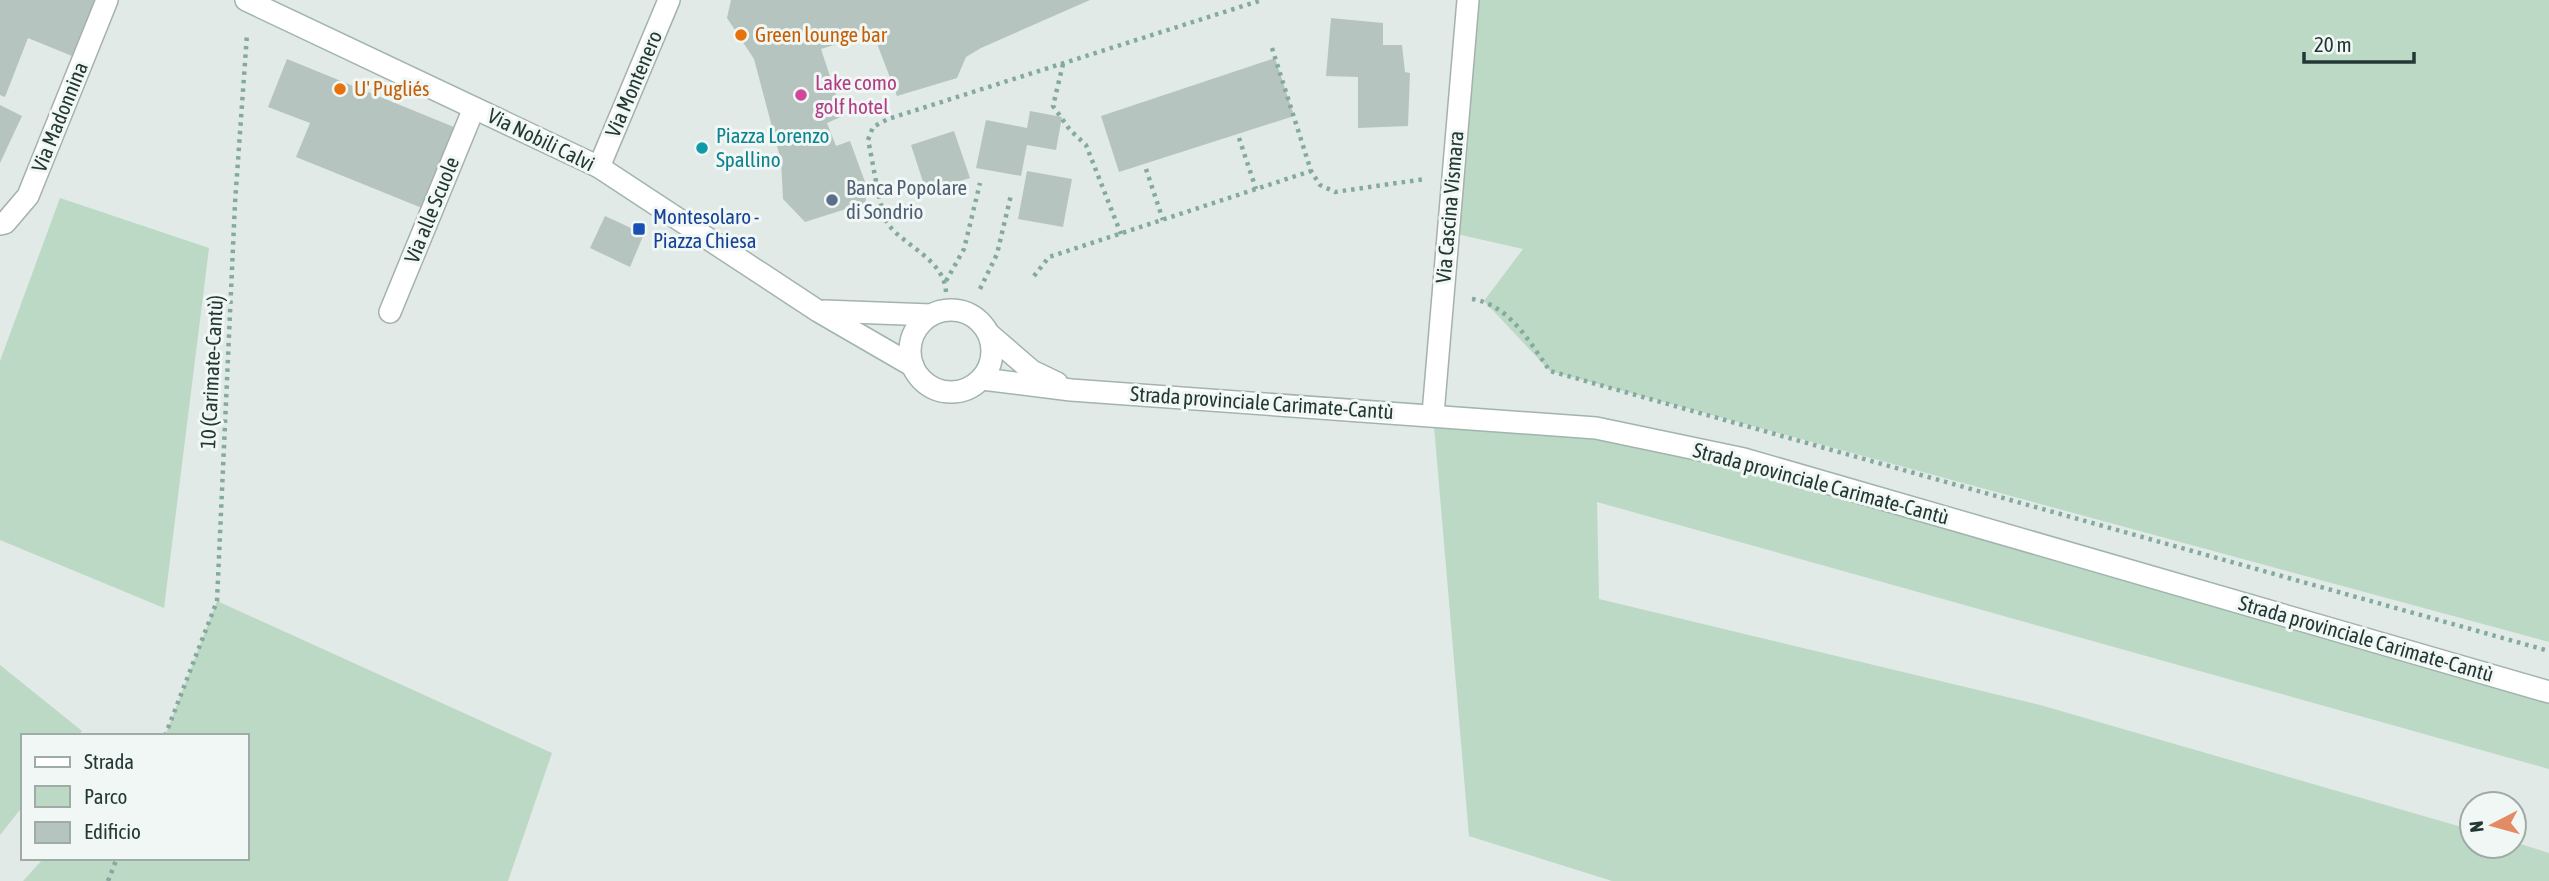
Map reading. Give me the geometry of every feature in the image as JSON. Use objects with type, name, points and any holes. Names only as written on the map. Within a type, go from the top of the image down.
[{"type":"main road","name":"Via Madonnina","points":[[0,223],[5,223],[27,197],[107,0]]},
{"type":"main road","name":"Via Montenero","points":[[599,167],[669,0]]},
{"type":"main road","name":"Via Cascina Vismara","points":[[1433,414],[1468,0]]},
{"type":"main road","name":"Via Nobili Calvi","points":[[248,1],[599,167],[818,311],[913,366]]},
{"type":"main road","name":"Via alle Scuole","points":[[390,312],[474,108]]},
{"type":"main road","points":[[818,311],[967,313],[983,325],[993,348],[990,367],[982,379],[968,389],[944,391],[926,384],[913,366],[912,340],[918,327],[939,313]]},
{"type":"main road","name":"Strada provinciale Carimate-Cantù","points":[[989,334],[1032,370],[1071,390]]},
{"type":"main road","name":"Strada provinciale Carimate-Cantù","points":[[982,379],[1071,390],[1433,414],[1596,428],[1744,459],[2549,692]]},
{"type":"path","points":[[946,281],[922,253],[887,223],[868,140],[873,127],[888,119],[1262,0]]},
{"type":"path","name":"10 (Carimate-Cantù)","points":[[166,734],[217,601],[235,203],[248,1]]},
{"type":"path","points":[[1272,48],[1311,171],[1321,185],[1335,192],[1404,184],[1453,173]]},
{"type":"path","points":[[1063,64],[1053,106],[1070,130],[1086,145],[1121,234]]},
{"type":"path","points":[[1239,138],[1256,189]]},
{"type":"path","points":[[1146,169],[1163,220]]},
{"type":"path","points":[[1034,276],[1049,257],[1311,171]]},
{"type":"path","points":[[939,313],[946,281],[964,249],[979,183]]},
{"type":"path","points":[[980,289],[998,254],[1011,195]]},
{"type":"path","points":[[1443,295],[1484,301],[1514,321],[1550,371],[2549,651]]},
{"type":"path","points":[[108,881],[116,860]]},
{"type":"green space","points":[[1474,0],[2549,0],[2549,642],[1550,371],[1484,301],[1523,249],[1448,232]]},
{"type":"green space","points":[[60,198],[209,248],[164,608],[0,540],[0,361]]},
{"type":"green space","points":[[1433,414],[1596,428],[2549,692],[2549,769],[1597,502],[1599,599],[2040,705],[2458,826],[2458,860],[2528,860],[2528,846],[2549,853],[2549,881],[1612,881],[1469,836]]},
{"type":"green space","points":[[217,601],[552,753],[508,881],[23,881],[42,860],[248,860],[248,734],[166,734]]},
{"type":"green space","points":[[0,665],[82,731],[80,734],[21,734],[21,809],[0,835]]},
{"type":"building","points":[[0,0],[95,0],[72,56],[28,38],[5,97],[0,95]]},
{"type":"building","points":[[731,0],[1090,0],[981,48],[966,57],[957,78],[897,96],[873,33],[821,49],[843,116],[827,123],[836,146],[850,141],[868,190],[865,203],[805,222],[783,199],[781,161],[754,59],[727,18]]},
{"type":"building","points":[[1331,18],[1383,23],[1383,45],[1402,45],[1405,72],[1410,73],[1408,126],[1358,128],[1358,77],[1326,76]]},
{"type":"building","points":[[1275,58],[1294,116],[1119,172],[1101,116]]},
{"type":"building","points":[[287,59],[454,127],[422,208],[296,157],[310,123],[268,107]]},
{"type":"building","points":[[0,105],[22,116],[0,163]]},
{"type":"building","points":[[1030,111],[1062,117],[1056,150],[1027,145],[1021,176],[976,168],[986,120],[1027,128]]},
{"type":"building","points":[[954,131],[970,178],[926,191],[911,145]]},
{"type":"building","points":[[1027,171],[1072,179],[1063,227],[1018,219]]},
{"type":"building","points":[[605,216],[644,234],[630,267],[590,248]]},
{"type":"place","name":"Green lounge bar","points":[[741,35]]},
{"type":"place","name":"U' Pugliés","points":[[340,89]]},
{"type":"place","name":"Lake como golf hotel","points":[[801,95]]},
{"type":"place","name":"Piazza Lorenzo Spallino","points":[[702,148]]},
{"type":"place","name":"Banca Popolare di Sondrio","points":[[832,200]]},
{"type":"place","name":"Montesolaro - Piazza Chiesa","points":[[639,229]]}]
